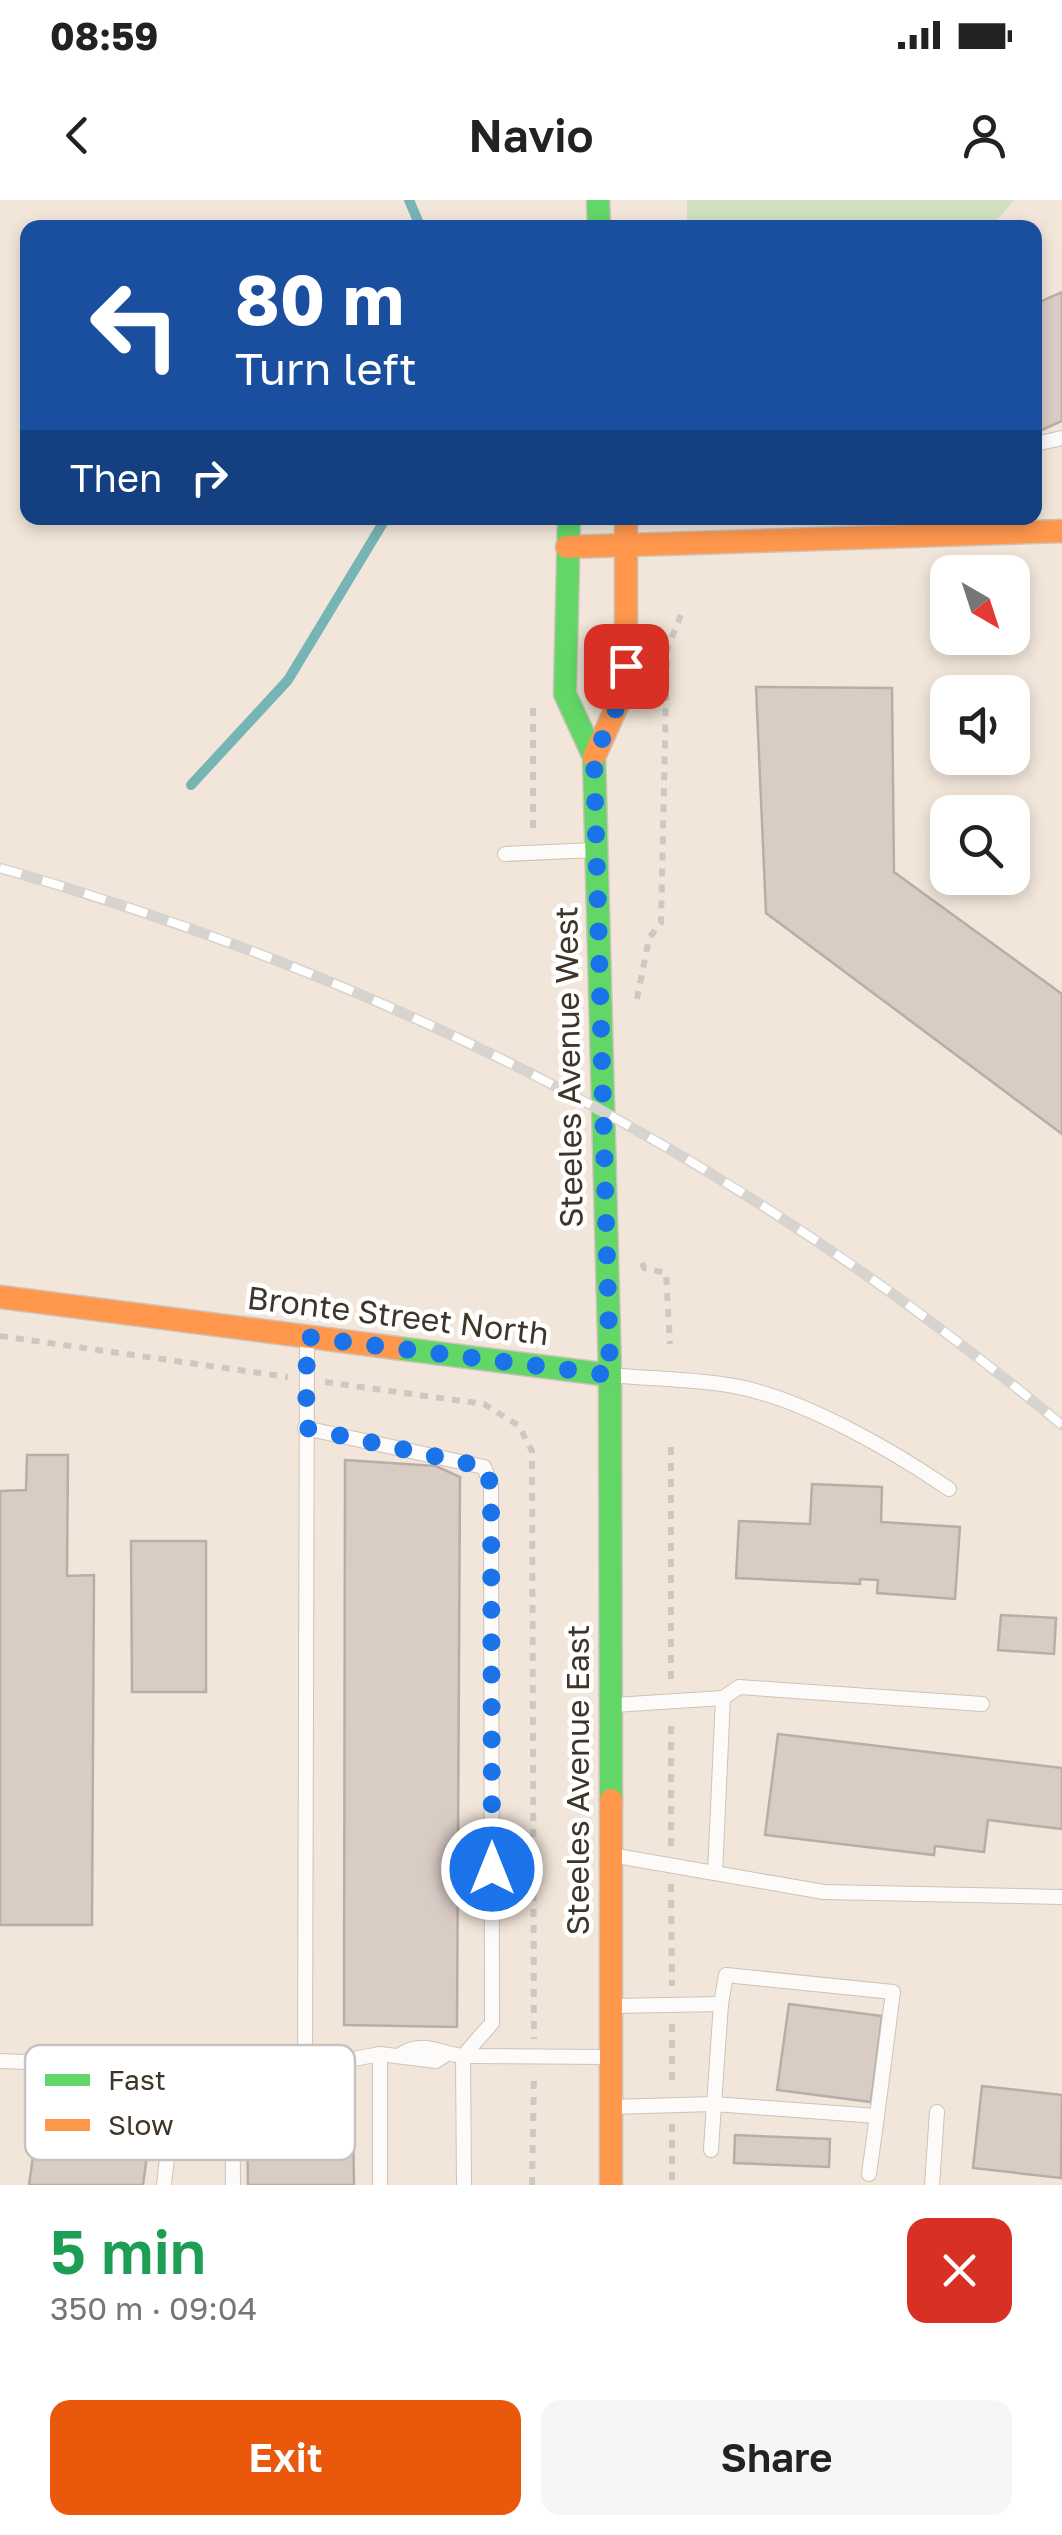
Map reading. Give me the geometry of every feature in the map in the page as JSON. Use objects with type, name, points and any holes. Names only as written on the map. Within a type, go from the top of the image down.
[{"type":"main road","name":"Steeles Avenue West","points":[[569,525],[566,694],[594,757],[610,1375]]},
{"type":"main road","name":"Steeles Avenue West","points":[[594,757],[626,686],[626,525]]},
{"type":"main road","points":[[568,547],[974,527],[1062,531]]},
{"type":"main road","name":"Bronte Street North","points":[[0,1298],[610,1375]]},
{"type":"main road","name":"Steeles Avenue East","points":[[610,1375],[611,2185]]},
{"type":"lane","points":[[505,854],[596,850]]},
{"type":"lane","points":[[305,2045],[307,1337]]},
{"type":"lane","points":[[610,1375],[734,1386],[797,1404],[910,1462],[949,1489]]},
{"type":"lane","points":[[306,1428],[484,1467],[491,1485],[492,2023],[463,2056],[464,2185]]},
{"type":"lane","points":[[610,1705],[722,1698],[739,1687],[982,1704]]},
{"type":"lane","points":[[715,1873],[722,1698]]},
{"type":"lane","points":[[610,1855],[824,1892],[1062,1896]]},
{"type":"lane","points":[[711,2150],[726,1975],[893,1992],[869,2174]]},
{"type":"lane","points":[[610,2006],[722,2004]]},
{"type":"lane","points":[[355,2059],[434,2046],[445,2055],[611,2057]]},
{"type":"lane","points":[[380,2054],[380,2185]]},
{"type":"lane","points":[[0,2061],[25,2062]]},
{"type":"lane","points":[[611,2107],[714,2104],[877,2116]]},
{"type":"lane","points":[[932,2185],[937,2112]]},
{"type":"lane","points":[[164,2185],[167,2160]]},
{"type":"lane","points":[[233,2160],[233,2185]]},
{"type":"path","points":[[661,923],[667,649],[681,615]]},
{"type":"path","points":[[666,1272],[670,1344]]},
{"type":"path","points":[[0,1336],[484,1404],[519,1426],[532,1451],[532,2185]]},
{"type":"path","points":[[671,1448],[672,2185]]},
{"type":"green space","points":[[687,200],[1014,200],[997,220],[687,220]]},
{"type":"building","points":[[1062,292],[1062,421],[1042,430],[1042,301]]},
{"type":"building","points":[[756,687],[892,688],[894,872],[1062,994],[1062,1134],[766,913]]},
{"type":"building","points":[[27,1455],[68,1455],[67,1576],[94,1575],[92,1925],[0,1925],[0,1491],[26,1490]]},
{"type":"building","points":[[345,1460],[436,1466],[460,1477],[457,2027],[344,2025]]},
{"type":"building","points":[[812,1484],[882,1487],[881,1522],[960,1527],[955,1599],[877,1593],[878,1580],[860,1579],[860,1584],[736,1578],[739,1521],[810,1524]]},
{"type":"building","points":[[131,1541],[206,1541],[206,1692],[132,1692]]},
{"type":"building","points":[[1001,1615],[1056,1618],[1054,1654],[998,1650]]},
{"type":"building","points":[[778,1734],[1062,1768],[1062,1829],[988,1820],[984,1852],[935,1846],[934,1855],[765,1835]]},
{"type":"building","points":[[789,2004],[882,2016],[871,2102],[777,2090]]},
{"type":"building","points":[[982,2086],[1062,2095],[1061,2178],[973,2168]]},
{"type":"building","points":[[735,2135],[830,2139],[829,2167],[734,2163]]},
{"type":"building","points":[[32,2160],[146,2160],[143,2185],[29,2185]]},
{"type":"building","points":[[248,2160],[354,2160],[354,2185],[248,2185]]},
{"type":"waterway","points":[[409,200],[418,220]]},
{"type":"waterway","points":[[191,785],[288,680],[382,525]]},
{"type":"railway","points":[[0,868],[148,914],[290,966],[428,1024],[561,1089],[690,1161],[817,1241],[940,1329],[1062,1425]]},
{"type":"traffic: fast","points":[[598,200],[599,220]]},
{"type":"traffic: fast","points":[[569,525],[565,694],[594,757],[610,1375],[611,1800]]},
{"type":"traffic: fast","points":[[396,1348],[610,1375]]},
{"type":"traffic: slow","points":[[594,757],[626,686],[626,525]]},
{"type":"traffic: slow","points":[[567,547],[1062,531]]},
{"type":"traffic: slow","points":[[0,1297],[396,1348]]},
{"type":"traffic: slow","points":[[611,1800],[611,2185]]},
{"type":"route","points":[[492,1869],[491,1485],[484,1467],[306,1428],[307,1337],[610,1375],[594,757],[626,686],[626,666]]}]
